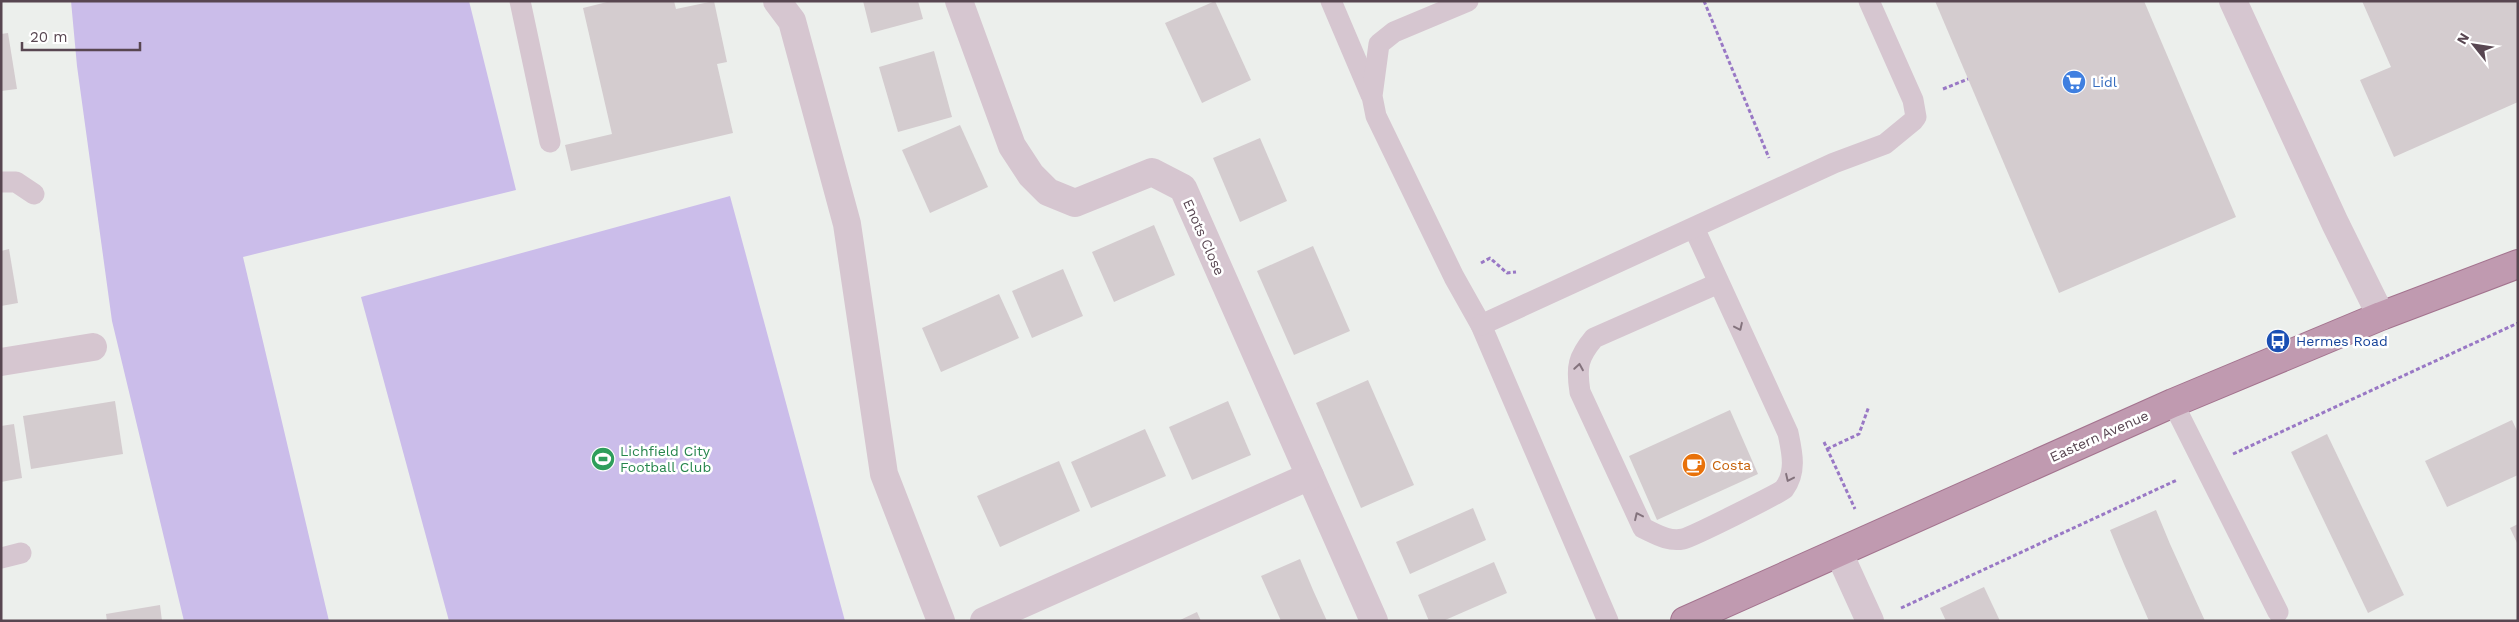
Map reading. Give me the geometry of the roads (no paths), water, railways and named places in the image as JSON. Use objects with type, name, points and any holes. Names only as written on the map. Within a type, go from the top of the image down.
[{"type":"highway","name":"Eastern Avenue","points":[[1685,621],[2173,403],[2381,316],[2518,264]]},
{"type":"street","points":[[777,1],[792,21],[847,224],[884,474],[941,621]]},
{"type":"street","name":"Enots Close","points":[[960,1],[1012,146],[1031,175],[1048,192],[1075,203],[1152,172],[1183,188],[1374,621]]},
{"type":"street","points":[[2233,1],[2335,223],[2381,316]]},
{"type":"street","points":[[1,362],[93,347]]},
{"type":"street","points":[[984,621],[1310,476]]},
{"type":"street","points":[[1839,553],[1870,621]]},
{"type":"lane","points":[[520,1],[550,142]]},
{"type":"lane","points":[[1331,1],[1372,96],[1376,116],[1454,277],[1481,326],[1608,621]]},
{"type":"lane","points":[[1372,96],[1379,44],[1394,32],[1468,1]]},
{"type":"lane","points":[[1481,326],[1834,164],[1885,144],[1913,121],[1916,117],[1913,100],[1870,1]]},
{"type":"lane","points":[[1,182],[16,182],[34,194]]},
{"type":"lane","points":[[1694,228],[1788,433],[1793,454],[1792,471],[1783,490],[1683,539],[1664,538],[1643,528],[1584,400],[1577,374],[1581,353],[1594,338],[1719,283]]},
{"type":"lane","points":[[2173,403],[2278,612]]},
{"type":"place","name":"Lidl","points":[[2074,82]]},
{"type":"place","name":"Hermes Road","points":[[2278,341]]},
{"type":"place","name":"Lichfield City Football Club","points":[[603,459]]},
{"type":"place","name":"Costa","points":[[1694,465]]}]
